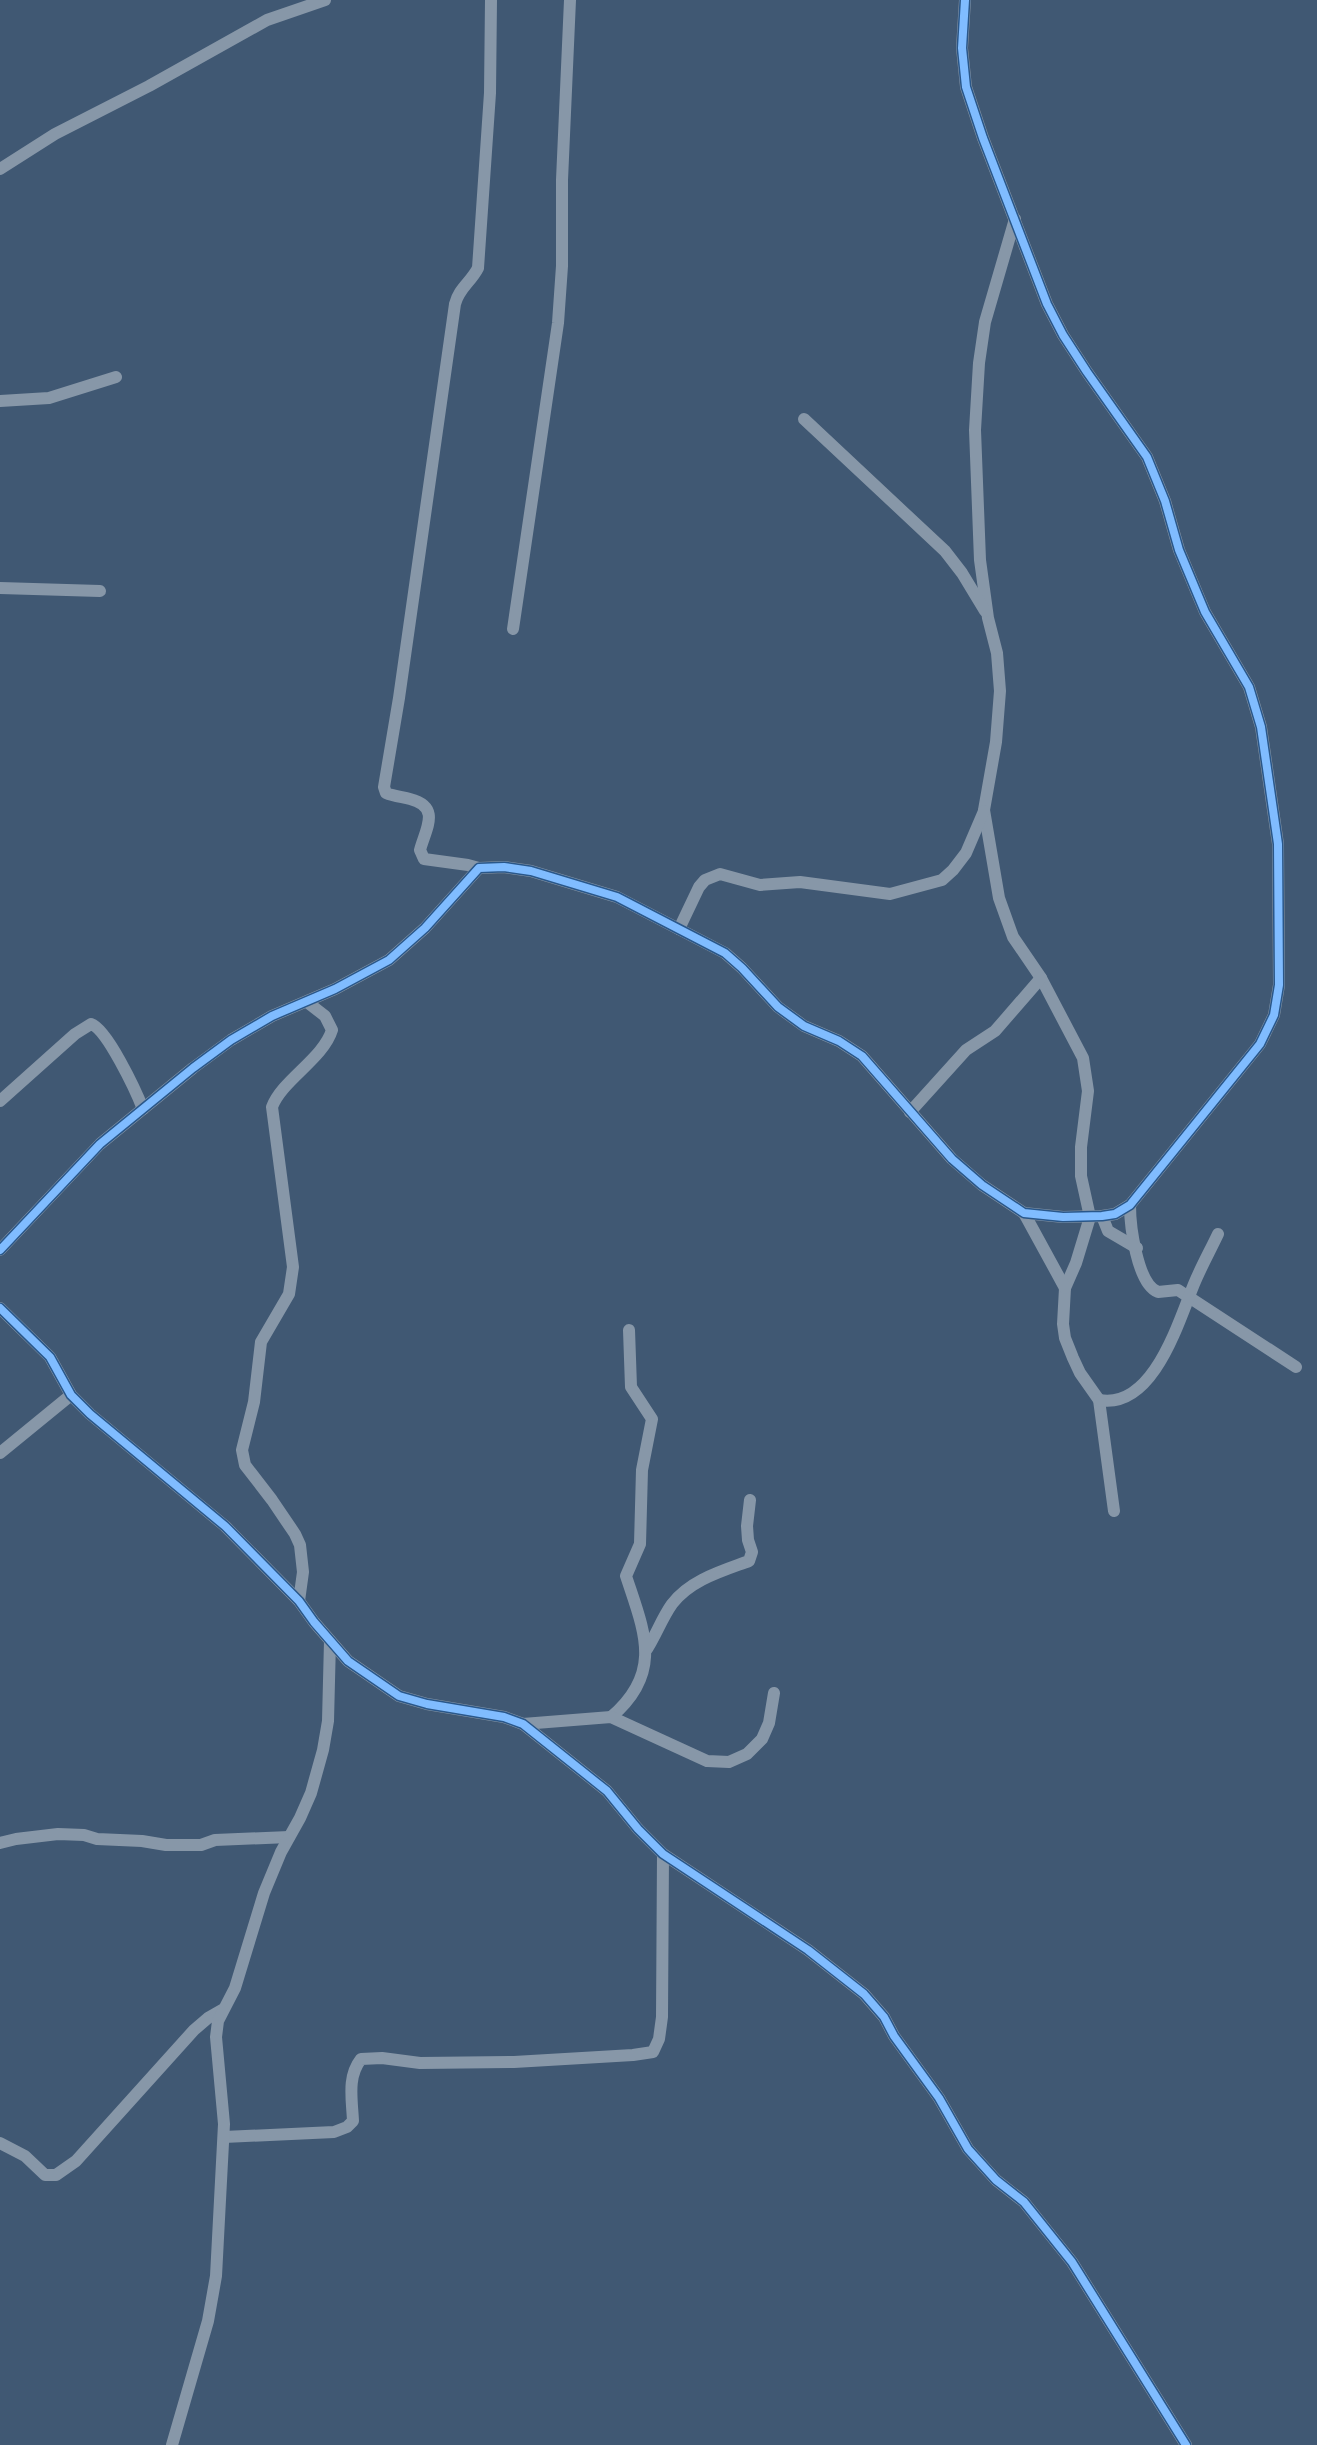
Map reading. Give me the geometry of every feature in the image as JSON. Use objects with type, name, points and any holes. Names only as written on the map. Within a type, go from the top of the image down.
[{"type":"street","points":[[0,169],[56,134],[149,86],[251,28],[281,14],[325,0]]},
{"type":"street","points":[[491,0],[490,93],[478,268],[474,276],[457,294],[453,312],[399,698],[384,787],[386,793],[415,800],[422,803],[428,811],[428,827],[420,850],[424,859],[479,868],[504,867],[531,871],[616,897],[725,953],[778,1007],[804,1026],[839,1041],[862,1056],[910,1112],[967,1172],[1004,1201],[1024,1213],[1063,1217],[1115,1214],[1130,1205],[1260,1044],[1274,1015],[1279,985],[1278,844],[1261,727],[1249,687],[1205,612],[1179,550],[1165,501],[1147,457],[1063,335],[1047,304],[983,138],[966,87],[962,48],[964,0]]},
{"type":"street","points":[[513,629],[558,323],[562,266],[562,180],[570,0]]},
{"type":"street","points":[[679,929],[699,887],[705,880],[720,874],[760,885],[800,882],[890,894],[942,880],[966,853],[984,810],[996,742],[1000,692],[997,653],[988,618],[980,560],[975,430],[977,396],[985,321],[1015,219]]},
{"type":"street","points":[[0,401],[49,399],[116,377]]},
{"type":"street","points":[[804,419],[945,551],[962,573],[988,618]]},
{"type":"street","points":[[0,588],[100,591]]},
{"type":"street","points":[[984,810],[999,898],[1005,918],[1013,937],[1041,978],[1083,1058],[1088,1091],[1082,1147],[1082,1176],[1096,1216],[1108,1231],[1137,1248]]},
{"type":"street","points":[[0,1250],[100,1144],[193,1068],[231,1040],[272,1016],[307,1002],[389,960],[425,928],[479,868]]},
{"type":"street","points":[[910,1112],[966,1050],[995,1031],[1041,978]]},
{"type":"street","points":[[299,1601],[303,1572],[300,1545],[272,1500],[245,1465],[242,1450],[254,1402],[261,1342],[288,1294],[293,1267],[272,1107],[278,1096],[324,1045],[332,1030],[325,1016],[307,1002]]},
{"type":"street","points":[[0,1101],[75,1034],[91,1024],[101,1031],[125,1070],[143,1109]]},
{"type":"street","points":[[1130,1205],[1130,1227],[1147,1285],[1158,1292],[1178,1290],[1296,1367]]},
{"type":"street","points":[[1024,1213],[1065,1288]]},
{"type":"street","points":[[1096,1216],[1065,1288],[1062,1307],[1065,1338],[1080,1373],[1099,1400],[1114,1511]]},
{"type":"street","points":[[1099,1400],[1108,1402],[1124,1399],[1147,1379],[1169,1345],[1218,1234]]},
{"type":"street","points":[[0,1308],[50,1357],[71,1395],[90,1414],[225,1526],[299,1601],[348,1661],[399,1696],[427,1704],[504,1717],[523,1724],[607,1791],[638,1829],[663,1854],[808,1950],[864,1994],[884,2017],[894,2036],[939,2098],[968,2149],[996,2180],[1024,2202],[1072,2262],[1186,2445]]},
{"type":"street","points":[[629,1330],[631,1387],[652,1419],[642,1470],[640,1544],[626,1576],[647,1649]]},
{"type":"street","points":[[0,1453],[71,1395]]},
{"type":"street","points":[[611,1717],[623,1707],[640,1681],[647,1649],[666,1614],[681,1594],[716,1572],[749,1562],[752,1552],[747,1526],[750,1500]]},
{"type":"street","points":[[172,2445],[208,2321],[216,2276],[224,2137],[216,2037],[222,2010],[235,1988],[264,1893],[311,1793],[323,1750],[329,1702],[330,1641]]},
{"type":"street","points":[[523,1724],[611,1717],[707,1761],[729,1762],[747,1754],[762,1739],[769,1723],[774,1693]]},
{"type":"street","points":[[0,1844],[16,1839],[58,1834],[84,1834],[102,1839],[142,1840],[157,1845],[201,1845],[215,1840],[289,1837]]},
{"type":"street","points":[[224,2137],[334,2132],[347,2127],[353,2121],[351,2080],[361,2059],[382,2058],[420,2063],[514,2062],[653,2052],[659,2039],[662,2017],[663,1854]]},
{"type":"street","points":[[0,2144],[25,2156],[45,2175],[56,2175],[76,2162],[195,2030],[208,2018],[222,2010]]},
{"type":"cycle path","points":[[0,1250],[100,1144],[193,1068],[231,1040],[272,1016],[335,989],[389,960],[425,928],[479,868],[504,867],[531,871],[617,897],[725,953],[778,1007],[804,1026],[839,1041],[862,1056],[952,1159],[982,1185],[1024,1213],[1063,1217],[1102,1216],[1115,1214],[1130,1205],[1260,1044],[1274,1015],[1279,985],[1278,844],[1261,727],[1249,687],[1205,612],[1179,550],[1165,501],[1147,457],[1087,372],[1063,335],[1047,304],[983,138],[966,87],[962,48],[965,0]]},
{"type":"cycle path","points":[[0,1308],[50,1357],[71,1395],[90,1414],[225,1526],[299,1601],[348,1661],[399,1696],[427,1704],[504,1717],[523,1724],[607,1791],[638,1829],[663,1854],[808,1950],[864,1994],[884,2017],[894,2036],[939,2098],[968,2149],[996,2180],[1024,2202],[1072,2262],[1186,2445]]}]
